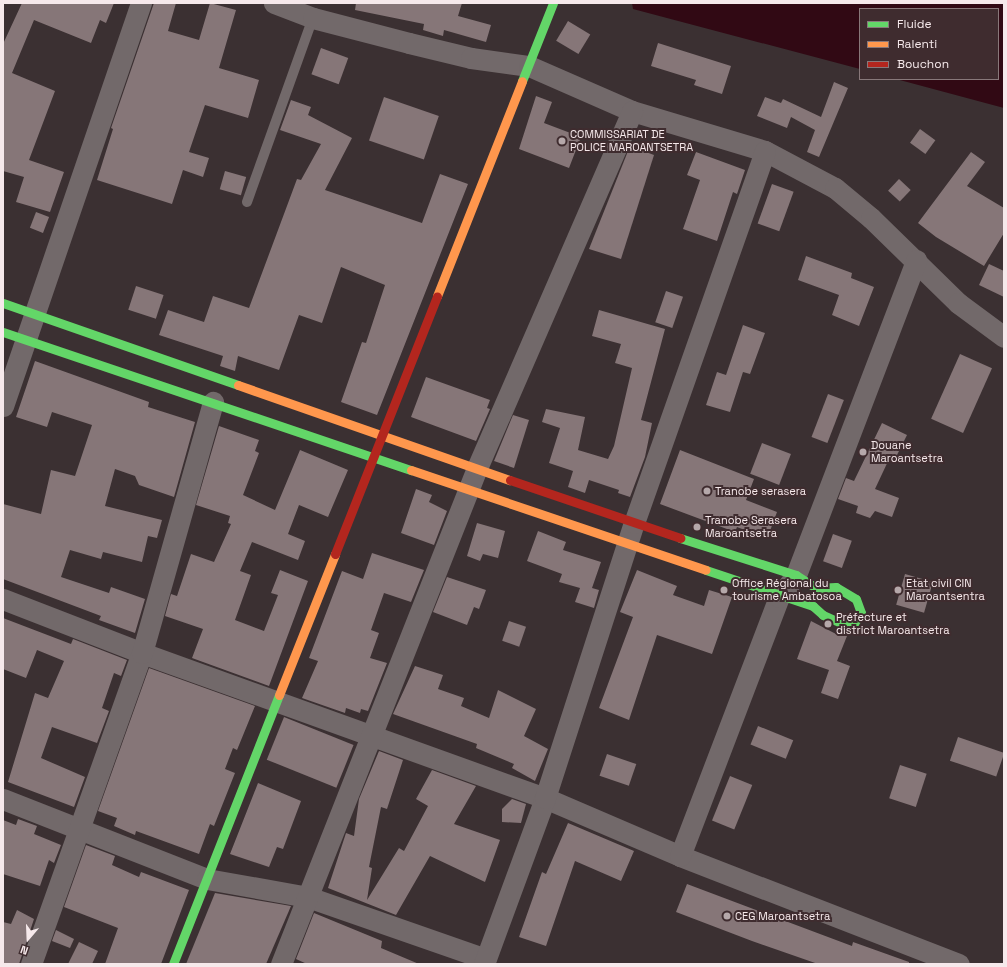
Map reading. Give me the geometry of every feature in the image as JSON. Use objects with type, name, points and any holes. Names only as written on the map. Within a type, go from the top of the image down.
[{"type":"street","points":[[3,406],[141,3]]},
{"type":"street","points":[[274,3],[313,18],[471,58],[529,66],[632,111],[764,151],[835,188],[916,260],[958,303],[1004,337]]},
{"type":"street","points":[[173,964],[529,66],[551,7]]},
{"type":"street","points":[[281,964],[308,897],[370,732],[469,491],[477,468],[632,111]]},
{"type":"street","points":[[3,799],[207,879],[308,897],[485,961],[545,798],[634,523],[764,151]]},
{"type":"street","points":[[680,856],[779,597],[796,575],[916,260]]},
{"type":"street","points":[[3,303],[383,433],[477,468],[634,523],[796,575],[816,588],[836,587],[852,596],[861,608],[857,621],[841,623],[823,615],[812,606],[779,597],[213,402],[3,332]]},
{"type":"street","points":[[31,964],[81,830],[142,653],[213,402]]},
{"type":"street","points":[[3,599],[142,653],[370,732],[545,798],[680,856],[959,964]]},
{"type":"lane","points":[[247,202],[313,18]]},
{"type":"shaded area","points":[[632,3],[1004,3],[1004,108],[900,80],[999,80],[999,8],[859,8],[859,69],[633,9]]},
{"type":"building","points":[[22,3],[114,3],[106,23],[100,20],[91,43],[34,20],[12,73],[55,91],[29,160],[64,172],[50,212],[16,202],[24,177],[3,171],[3,44]]},
{"type":"building","points":[[154,3],[176,3],[168,31],[199,40],[210,3],[236,10],[219,68],[259,80],[248,118],[205,105],[189,152],[209,158],[203,177],[183,170],[172,204],[97,180],[113,129],[111,128]]},
{"type":"building","points":[[356,3],[462,3],[458,16],[491,25],[486,42],[444,30],[443,36],[423,30],[424,24],[355,10]]},
{"type":"building","points":[[568,21],[590,34],[578,54],[556,41]]},
{"type":"building","points":[[658,43],[731,66],[722,94],[694,85],[696,80],[651,66]]},
{"type":"building","points":[[321,48],[348,58],[339,84],[311,74]]},
{"type":"building","points":[[834,82],[848,88],[819,157],[807,152],[815,130],[791,117],[787,128],[757,116],[765,97],[781,103],[783,99],[821,117]]},
{"type":"building","points":[[536,96],[552,102],[544,123],[581,137],[569,168],[519,149]]},
{"type":"building","points":[[384,97],[439,116],[424,159],[369,140]]},
{"type":"building","points":[[291,100],[311,107],[308,115],[352,138],[325,190],[422,223],[440,174],[468,184],[377,415],[341,402],[362,342],[366,343],[385,285],[341,267],[322,323],[299,315],[279,370],[238,356],[235,371],[220,366],[223,356],[159,335],[168,310],[204,322],[213,296],[249,308],[297,179],[301,180],[321,144],[280,130]]},
{"type":"building","points":[[920,129],[935,140],[925,154],[910,143]]},
{"type":"building","points":[[630,146],[654,155],[621,259],[589,249]]},
{"type":"building","points":[[696,152],[745,170],[737,194],[733,192],[717,241],[683,229],[700,180],[687,175]]},
{"type":"building","points":[[971,152],[985,162],[967,186],[1004,208],[1004,233],[984,266],[936,237],[918,223]]},
{"type":"building","points":[[225,171],[246,177],[241,195],[220,189]]},
{"type":"building","points":[[899,179],[911,190],[900,202],[888,191]]},
{"type":"building","points":[[772,184],[794,192],[779,231],[758,223]]},
{"type":"building","points":[[36,212],[49,217],[43,233],[30,228]]},
{"type":"building","points":[[806,256],[852,273],[851,278],[874,287],[859,326],[832,315],[839,295],[798,280]]},
{"type":"building","points":[[989,264],[1004,271],[1004,297],[979,285]]},
{"type":"building","points":[[136,286],[164,295],[156,319],[128,310]]},
{"type":"building","points":[[666,291],[683,297],[672,328],[655,322]]},
{"type":"building","points":[[599,310],[665,329],[641,420],[652,423],[645,457],[630,497],[618,493],[619,490],[589,480],[585,493],[568,487],[573,471],[549,463],[560,428],[542,422],[546,409],[585,417],[578,450],[608,459],[614,446],[632,368],[615,363],[621,344],[592,336]]},
{"type":"building","points":[[743,325],[765,333],[750,374],[743,372],[730,412],[706,405],[717,372],[726,375]]},
{"type":"building","points":[[960,354],[992,368],[963,433],[931,419]]},
{"type":"building","points":[[35,361],[149,402],[148,407],[195,422],[174,497],[139,485],[135,476],[115,469],[105,506],[162,520],[157,538],[148,536],[142,562],[103,552],[101,559],[70,550],[61,577],[109,593],[111,587],[145,599],[135,633],[99,620],[101,616],[3,579],[3,504],[41,514],[51,470],[75,476],[92,425],[52,412],[47,427],[16,417]]},
{"type":"building","points":[[426,377],[490,400],[487,408],[490,409],[476,441],[411,417]]},
{"type":"building","points":[[828,394],[844,400],[827,443],[812,437]]},
{"type":"building","points":[[513,415],[529,420],[514,468],[494,461]]},
{"type":"building","points":[[882,423],[907,435],[895,459],[890,457],[875,489],[899,498],[892,517],[875,511],[870,518],[856,513],[858,506],[838,499],[846,478],[854,481]]},
{"type":"building","points":[[219,426],[259,440],[255,451],[259,453],[243,495],[275,510],[300,450],[348,470],[328,517],[299,505],[288,534],[305,541],[298,560],[252,542],[240,571],[251,575],[235,620],[264,631],[278,595],[271,593],[280,570],[308,581],[269,686],[192,658],[203,629],[165,616],[171,594],[177,596],[191,554],[214,562],[231,524],[228,523],[230,516],[196,505]]},
{"type":"building","points":[[762,443],[791,454],[779,485],[750,474]]},
{"type":"building","name":"Tranobe serasera","points":[[680,450],[754,479],[746,500],[777,512],[767,539],[737,527],[735,532],[660,504]]},
{"type":"building","points":[[416,489],[432,495],[429,502],[447,511],[434,545],[401,533]]},
{"type":"building","points":[[477,523],[505,531],[498,558],[483,554],[480,561],[467,556]]},
{"type":"building","points":[[538,531],[566,542],[563,550],[601,562],[592,588],[599,590],[594,608],[575,602],[580,588],[559,582],[562,574],[527,561]]},
{"type":"building","points":[[833,534],[852,541],[842,568],[823,561]]},
{"type":"building","points":[[372,553],[424,570],[411,602],[384,593],[371,630],[379,633],[370,658],[387,663],[368,711],[361,709],[360,713],[346,708],[345,713],[302,698],[318,661],[309,658],[342,571],[363,579]]},
{"type":"building","points":[[637,570],[677,586],[673,595],[704,606],[709,590],[732,597],[712,654],[657,635],[629,720],[599,708],[633,617],[620,612]]},
{"type":"building","points":[[905,574],[933,582],[924,613],[896,605]]},
{"type":"building","points":[[447,577],[486,590],[479,609],[474,607],[467,625],[433,612]]},
{"type":"building","points":[[3,618],[71,644],[73,639],[127,660],[121,676],[114,673],[102,708],[109,711],[97,743],[52,727],[41,758],[85,777],[74,807],[8,782],[35,693],[48,698],[64,661],[37,650],[26,678],[3,669]]},
{"type":"building","points":[[509,621],[526,627],[519,647],[502,641]]},
{"type":"building","points":[[811,621],[836,634],[847,636],[837,661],[850,666],[838,699],[821,693],[829,670],[797,659]]},
{"type":"building","points":[[415,666],[443,675],[438,689],[464,698],[461,706],[489,718],[498,690],[536,709],[524,736],[548,749],[535,781],[512,768],[514,764],[476,748],[477,744],[393,714]]},
{"type":"building","points":[[149,668],[255,706],[237,750],[233,748],[225,769],[235,773],[214,826],[210,824],[199,854],[136,831],[135,835],[114,826],[117,818],[98,811]]},
{"type":"building","points":[[284,717],[354,745],[336,788],[267,760]]},
{"type":"building","points":[[758,726],[793,740],[786,759],[751,745]]},
{"type":"building","points":[[958,737],[1004,753],[996,777],[950,761]]},
{"type":"building","points":[[379,751],[403,760],[387,809],[381,807],[369,867],[372,868],[367,900],[399,848],[404,851],[428,806],[416,799],[432,770],[476,786],[454,824],[500,840],[485,882],[430,856],[396,915],[328,888],[346,833],[354,836],[359,799]]},
{"type":"building","points":[[607,754],[636,764],[629,786],[600,776]]},
{"type":"building","points":[[900,765],[927,774],[916,807],[889,798]]},
{"type":"building","points":[[730,776],[752,785],[734,829],[712,821]]},
{"type":"building","points":[[258,783],[301,801],[283,849],[277,847],[269,867],[230,854]]},
{"type":"building","points":[[512,799],[526,804],[521,823],[502,822],[502,809]]},
{"type":"building","points":[[18,819],[37,826],[34,834],[61,845],[54,863],[49,860],[40,886],[3,874],[3,820],[16,825]]},
{"type":"building","points":[[568,823],[634,851],[621,881],[575,861],[546,946],[519,937],[542,872],[546,874]]},
{"type":"building","points":[[86,845],[115,856],[112,865],[139,877],[141,872],[189,890],[161,964],[105,964],[118,928],[64,907]]},
{"type":"building","points":[[687,884],[852,946],[853,942],[909,962],[909,964],[818,964],[752,941],[676,912]]},
{"type":"building","points":[[215,893],[291,906],[266,964],[186,964]]},
{"type":"building","points":[[17,910],[34,919],[19,964],[3,964],[3,922],[11,924]]},
{"type":"building","points":[[314,913],[382,941],[381,948],[419,964],[307,964],[296,959]]},
{"type":"building","points":[[56,930],[74,939],[70,948],[52,941]]},
{"type":"building","points":[[79,942],[98,951],[92,964],[68,964]]},
{"type":"traffic: fast","points":[[522,81],[553,3]]},
{"type":"traffic: fast","points":[[3,303],[238,385]]},
{"type":"traffic: fast","points":[[3,332],[411,470]]},
{"type":"traffic: fast","points":[[680,538],[796,575],[816,588],[836,587],[856,599],[861,613],[854,623],[841,623],[823,615],[813,606],[706,570]]},
{"type":"traffic: fast","points":[[173,964],[279,695]]},
{"type":"traffic: slow","points":[[437,296],[522,81]]},
{"type":"traffic: slow","points":[[238,385],[510,480]]},
{"type":"traffic: slow","points":[[411,470],[706,570]]},
{"type":"traffic: slow","points":[[279,695],[335,554]]},
{"type":"traffic: jam","points":[[335,554],[437,296]]},
{"type":"traffic: jam","points":[[510,480],[680,538]]},
{"type":"place","name":"COMMISSARIAT DE POLICE MAROANTSETRA","points":[[562,141]]},
{"type":"place","name":"Douane Maroantsetra","points":[[863,452]]},
{"type":"place","name":"Tranobe serasera","points":[[707,491]]},
{"type":"place","name":"Tranobe Serasera Maroantsetra","points":[[697,527]]},
{"type":"place","name":"Office Régional du tourisme Ambatosoa","points":[[724,590]]},
{"type":"place","name":"Etat civil CIN Maroantsentra","points":[[898,590]]},
{"type":"place","name":"Préfecture et district Maroantsetra","points":[[828,624]]},
{"type":"place","name":"CEG Maroantsetra","points":[[727,916]]}]
